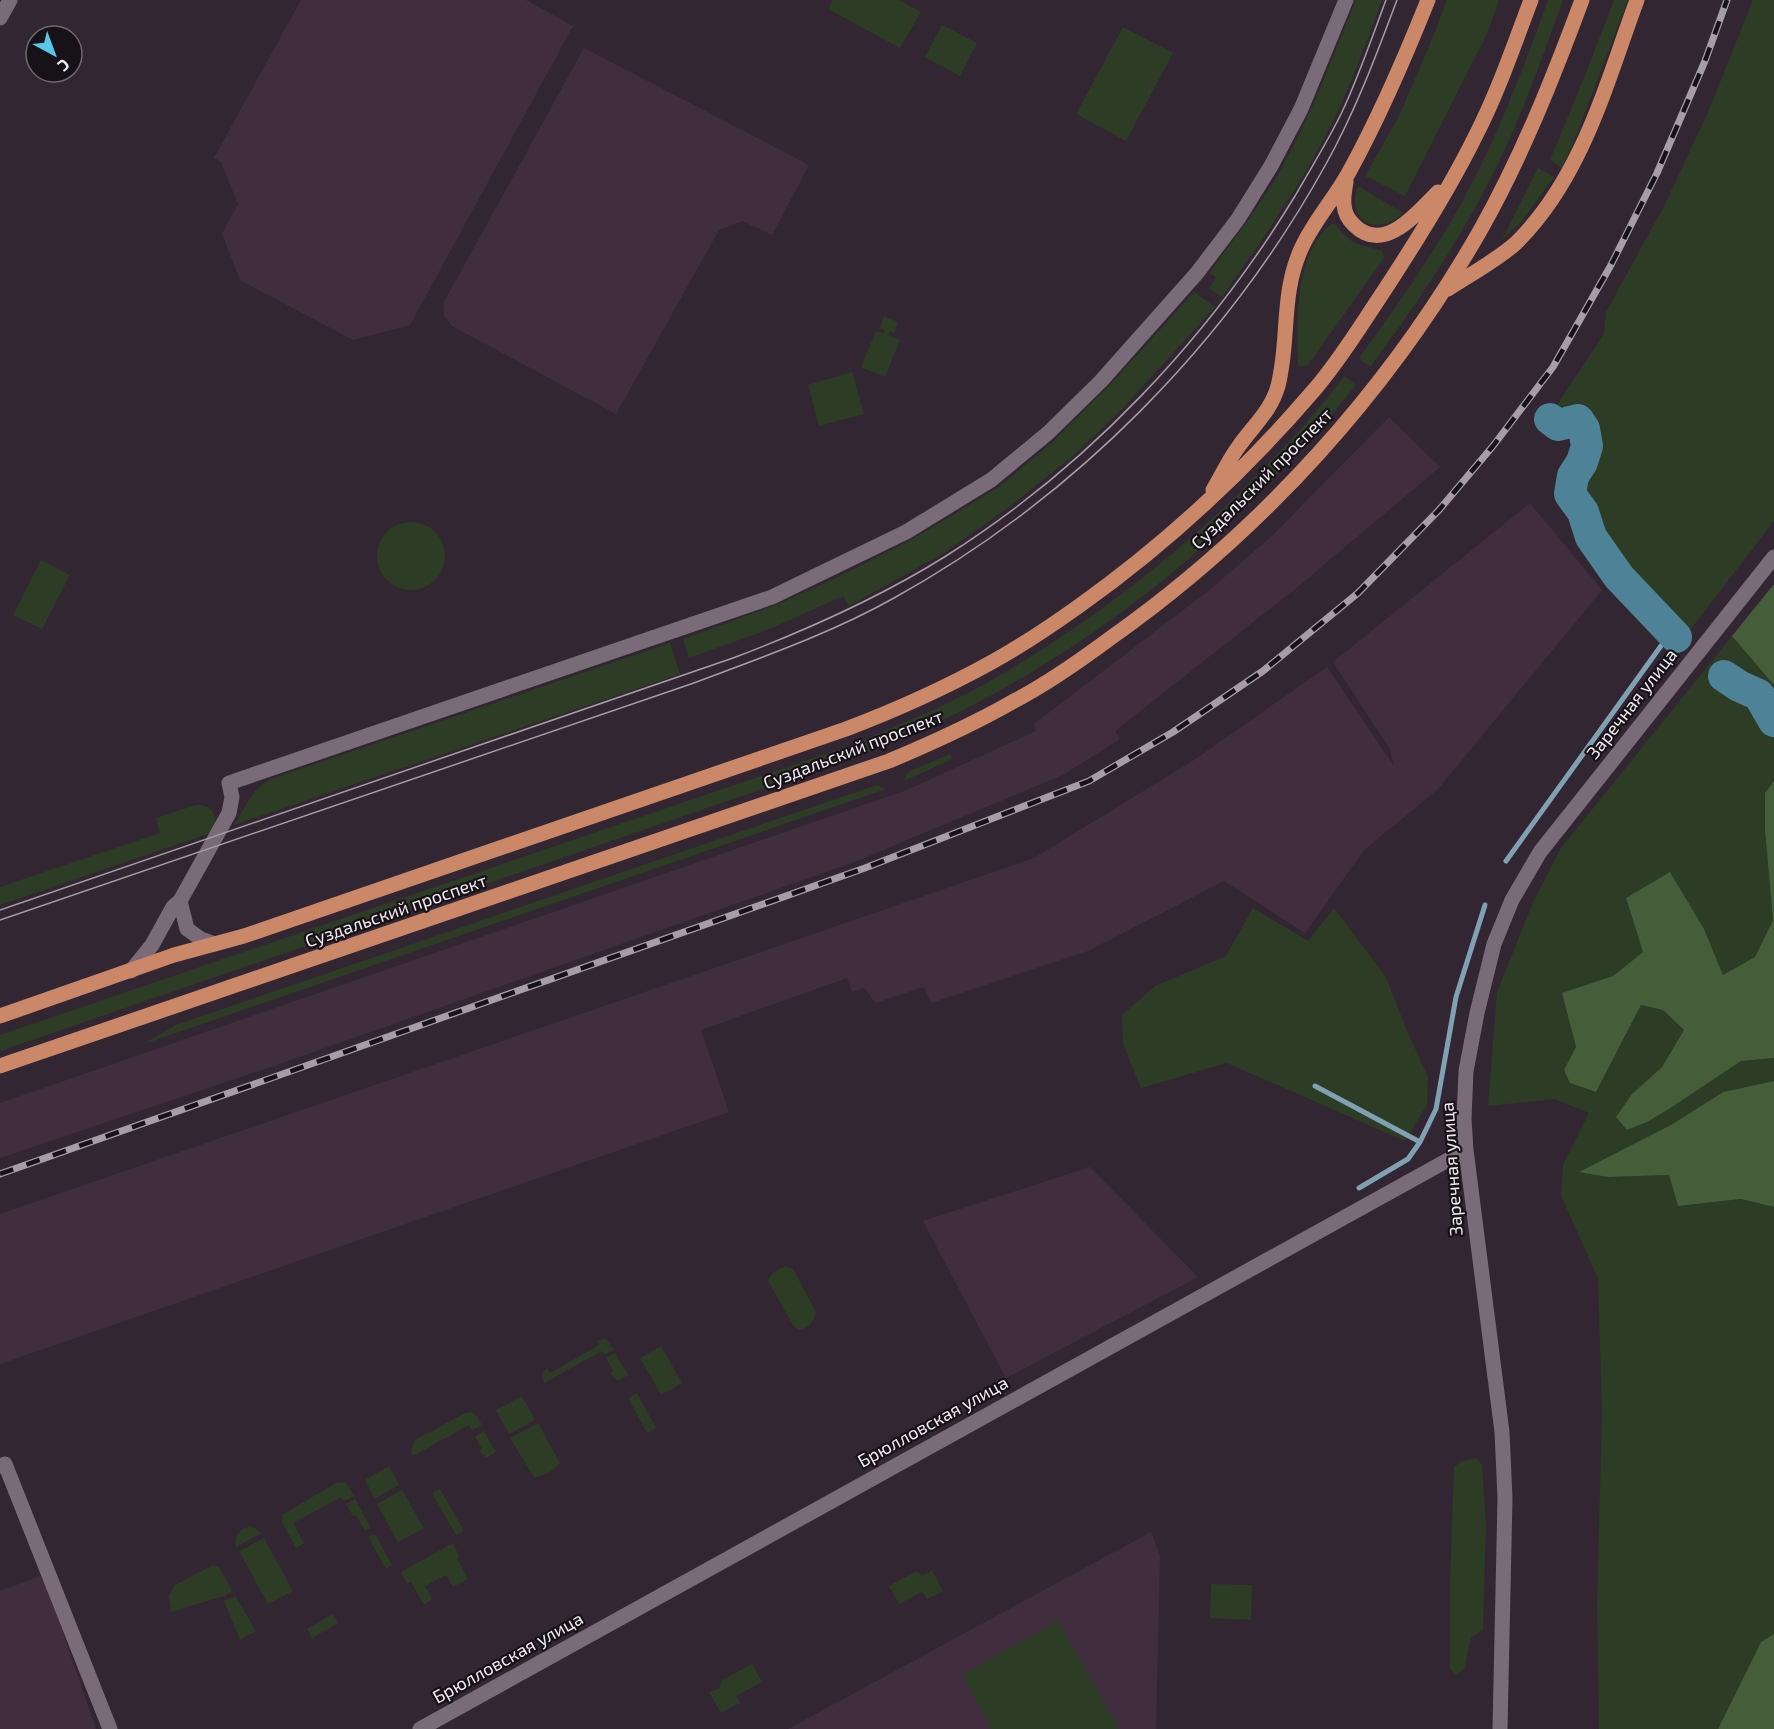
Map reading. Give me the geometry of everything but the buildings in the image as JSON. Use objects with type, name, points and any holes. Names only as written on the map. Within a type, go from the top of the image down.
[{"type":"main road","points":[[1202,508],[1238,447],[1268,411],[1278,387],[1286,303],[1292,274],[1301,248],[1317,219],[1347,176],[1394,85],[1428,0]]},
{"type":"main road","name":"Суздальский проспект","points":[[0,1016],[724,772],[895,710],[994,661],[1042,632],[1131,568],[1202,508],[1258,453],[1317,387],[1412,250],[1477,134],[1530,0]]},
{"type":"main road","name":"Суздальский проспект","points":[[0,1066],[871,768],[952,733],[1016,700],[1070,667],[1135,621],[1197,572],[1247,528],[1352,415],[1443,292],[1482,227],[1512,171],[1537,115],[1582,0]]},
{"type":"main road","points":[[1443,292],[1514,245],[1548,206],[1565,180],[1585,139],[1637,0]]},
{"type":"main road","points":[[1347,176],[1342,201],[1346,214],[1352,224],[1362,232],[1374,237],[1395,230],[1418,212],[1452,179]]},
{"type":"street","points":[[0,18],[10,0]]},
{"type":"street","points":[[131,971],[152,945],[173,907],[180,901],[229,813],[232,797],[229,783],[772,597],[906,532],[991,480],[1048,434],[1101,381],[1197,273],[1239,219],[1271,166],[1301,109],[1346,0]]},
{"type":"street","name":"Заречная улица","points":[[1500,1729],[1505,1498],[1502,1432],[1464,1119],[1468,1059],[1477,1013],[1494,944],[1512,900],[1540,852],[1774,557]]},
{"type":"street","points":[[180,901],[187,929],[201,939],[215,944]]},
{"type":"street","name":"Брюлловская улица","points":[[420,1729],[1466,1149]]},
{"type":"street","points":[[0,1466],[5,1464],[110,1729]]},
{"type":"shaded area","points":[[301,0],[526,0],[573,26],[410,325],[353,340],[240,280],[222,234],[238,204],[221,162],[214,158]]},
{"type":"shaded area","points":[[584,48],[809,165],[772,235],[742,221],[719,230],[616,414],[452,326],[444,316],[444,302]]},
{"type":"shaded area","points":[[1389,417],[1440,467],[1294,590],[1115,731],[1120,739],[1063,775],[857,861],[285,1062],[0,1158],[0,1103],[907,790],[1036,731],[1034,724],[1212,588],[1273,535]]},
{"type":"shaded area","points":[[1530,503],[1602,590],[1438,789],[1364,850],[1305,933],[1224,881],[1088,951],[931,1003],[924,987],[875,1003],[865,988],[852,992],[847,978],[701,1030],[729,1112],[0,1364],[0,1214],[1034,858],[1194,760],[1327,667],[1394,766],[1390,749],[1333,662]]},
{"type":"shaded area","points":[[1090,1167],[1198,1277],[1006,1378],[923,1221]]},
{"type":"shaded area","points":[[1151,1532],[1160,1556],[1156,1729],[788,1729]]},
{"type":"shaded area","points":[[43,1575],[96,1729],[0,1729],[0,1591]]},
{"type":"green space","points":[[833,0],[899,0],[921,12],[900,48],[828,9]]},
{"type":"green space","points":[[1356,0],[1382,0],[1344,97],[1299,183],[1222,297],[1209,288],[1216,277],[1209,273],[1246,223],[1280,171],[1311,108]]},
{"type":"green space","points":[[1447,0],[1499,0],[1487,34],[1405,196],[1365,176],[1399,116]]},
{"type":"green space","points":[[1548,0],[1563,0],[1524,105],[1497,166],[1438,269],[1370,367],[1359,358],[1427,260],[1472,184],[1494,138]]},
{"type":"green space","points":[[1614,0],[1628,0],[1562,168],[1550,160]]},
{"type":"green space","points":[[1753,0],[1774,0],[1774,521],[1687,634],[1633,582],[1598,537],[1579,481],[1592,450],[1594,438],[1591,419],[1584,403],[1565,408],[1557,405],[1604,334],[1606,312],[1664,206],[1709,110]]},
{"type":"green space","points":[[942,25],[977,43],[960,76],[925,57]]},
{"type":"green space","points":[[1123,27],[1173,53],[1126,141],[1076,114]]},
{"type":"green space","points":[[1538,168],[1554,177],[1521,222],[1502,240]]},
{"type":"green space","points":[[1358,186],[1403,213],[1383,224],[1374,225],[1366,222],[1359,217],[1356,208],[1355,198]]},
{"type":"green space","points":[[1331,224],[1335,224],[1356,244],[1383,251],[1384,258],[1308,365],[1299,367],[1298,308],[1304,270],[1319,237]]},
{"type":"green space","points":[[1194,292],[1215,307],[1123,408],[1073,456],[1009,507],[944,553],[849,606],[843,596],[772,628],[689,658],[683,639],[776,605],[834,579],[911,540],[999,487],[1055,440],[1107,388]]},
{"type":"green space","points":[[884,316],[898,322],[894,333],[890,331],[888,335],[900,340],[885,377],[861,367],[876,331],[883,333],[885,330],[880,328]]},
{"type":"green space","points":[[852,372],[864,414],[819,426],[808,385]]},
{"type":"green space","points":[[1345,376],[1356,385],[1304,446],[1250,503],[1192,556],[1131,605],[1067,650],[1000,690],[930,726],[856,757],[0,1051],[0,1035],[852,745],[967,693],[1052,643],[1144,577],[1230,502],[1270,462]]},
{"type":"green space","points":[[411,522],[424,525],[435,532],[442,543],[445,556],[442,569],[435,580],[424,587],[411,590],[398,587],[387,580],[380,569],[377,556],[380,543],[387,532],[398,525]]},
{"type":"green space","points":[[41,560],[70,575],[42,629],[13,615]]},
{"type":"green space","points":[[1774,584],[1774,685],[1732,636]]},
{"type":"green space","points":[[1774,604],[1774,781],[1765,793],[1765,831],[1773,920],[1755,957],[1723,975],[1704,929],[1626,898],[1643,952],[1613,976],[1562,993],[1576,1047],[1571,1083],[1596,1092],[1641,1005],[1663,1010],[1684,1030],[1662,1067],[1632,1094],[1627,1130],[1669,1109],[1741,1061],[1774,1058],[1774,1081],[1723,1092],[1671,1125],[1608,1177],[1669,1175],[1678,1206],[1741,1199],[1774,1207],[1774,1634],[1761,1642],[1718,1729],[1599,1729],[1597,1603],[1602,1414],[1598,1278],[1561,1196],[1563,1165],[1589,1113],[1555,1099],[1488,1106],[1497,992],[1534,900],[1561,848],[1732,636],[1741,645]]},
{"type":"green space","points":[[670,643],[680,674],[234,825],[254,793],[271,779]]},
{"type":"green space","points":[[950,754],[952,759],[904,781],[908,772]]},
{"type":"green space","points":[[1774,781],[1774,1058],[1741,1061],[1669,1109],[1627,1130],[1616,1117],[1632,1094],[1662,1067],[1684,1030],[1663,1010],[1641,1005],[1596,1092],[1570,1083],[1564,1070],[1576,1047],[1562,993],[1613,976],[1643,952],[1626,898],[1670,872],[1704,929],[1723,975],[1755,957],[1773,920],[1765,831],[1765,793]]},
{"type":"green space","points":[[877,785],[886,789],[141,1045],[176,1025]]},
{"type":"green space","points":[[196,805],[207,807],[214,813],[215,823],[211,833],[0,905],[0,887],[160,833],[156,818]]},
{"type":"green space","points":[[1253,908],[1308,941],[1334,908],[1386,977],[1428,1077],[1427,1105],[1405,1141],[1227,1063],[1141,1088],[1123,1044],[1122,1015],[1155,986],[1226,956]]},
{"type":"green space","points":[[1774,1081],[1774,1207],[1741,1199],[1678,1206],[1669,1175],[1608,1177],[1579,1172],[1671,1125],[1723,1092]]},
{"type":"green space","points":[[786,1266],[793,1269],[816,1312],[810,1324],[799,1330],[793,1325],[768,1281],[775,1272]]},
{"type":"green space","points":[[606,1338],[614,1350],[605,1354],[602,1351],[544,1383],[542,1374],[547,1368],[550,1373],[599,1345],[597,1341]]},
{"type":"green space","points":[[661,1346],[682,1383],[661,1395],[640,1358]]},
{"type":"green space","points":[[615,1353],[628,1375],[618,1381],[610,1373],[613,1371],[606,1358]]},
{"type":"green space","points":[[637,1393],[656,1428],[647,1433],[628,1398]]},
{"type":"green space","points":[[522,1396],[535,1420],[509,1434],[496,1410]]},
{"type":"green space","points":[[472,1412],[482,1425],[472,1430],[469,1425],[413,1456],[411,1452],[415,1440],[465,1413]]},
{"type":"green space","points":[[538,1423],[560,1463],[548,1473],[534,1477],[510,1438]]},
{"type":"green space","points":[[484,1431],[496,1452],[486,1458],[479,1451],[482,1449],[475,1437]]},
{"type":"green space","points":[[1476,1458],[1482,1465],[1486,1525],[1483,1629],[1471,1638],[1464,1669],[1456,1676],[1450,1669],[1454,1467],[1462,1461]]},
{"type":"green space","points":[[389,1466],[399,1485],[375,1499],[365,1480]]},
{"type":"green space","points":[[338,1482],[346,1483],[354,1496],[344,1501],[341,1497],[293,1523],[304,1543],[296,1548],[282,1522],[283,1514]]},
{"type":"green space","points":[[440,1489],[464,1531],[456,1535],[432,1493]]},
{"type":"green space","points":[[402,1490],[424,1528],[398,1542],[377,1504]]},
{"type":"green space","points":[[355,1499],[371,1528],[365,1531],[356,1515],[353,1516],[346,1504]]},
{"type":"green space","points":[[248,1527],[255,1528],[261,1533],[236,1547],[238,1534]]},
{"type":"green space","points":[[375,1534],[392,1565],[386,1569],[368,1537]]},
{"type":"green space","points":[[264,1538],[293,1591],[268,1604],[239,1551]]},
{"type":"green space","points":[[453,1543],[459,1556],[457,1558],[468,1579],[453,1587],[446,1575],[425,1586],[432,1599],[424,1605],[411,1582],[407,1584],[401,1572]]},
{"type":"green space","points":[[213,1565],[220,1568],[232,1591],[224,1596],[171,1612],[169,1596],[175,1585]]},
{"type":"green space","points":[[932,1570],[943,1591],[927,1599],[922,1592],[899,1604],[889,1586],[916,1571],[924,1575]]},
{"type":"green space","points":[[1211,1584],[1252,1585],[1251,1620],[1210,1618]]},
{"type":"green space","points":[[235,1596],[256,1631],[240,1640],[224,1601]]},
{"type":"green space","points":[[333,1614],[338,1623],[312,1638],[307,1629]]},
{"type":"green space","points":[[1058,1620],[1119,1729],[992,1729],[962,1675]]},
{"type":"green space","points":[[1774,1634],[1774,1729],[1718,1729],[1761,1642]]},
{"type":"green space","points":[[752,1664],[762,1682],[736,1696],[740,1703],[721,1713],[709,1692],[719,1689],[722,1680]]},
{"type":"water","points":[[1575,413],[1582,419],[1584,429],[1579,429],[1575,424],[1555,430],[1548,421],[1552,416],[1561,421]]},
{"type":"waterway","points":[[1550,419],[1558,425],[1578,420],[1584,429],[1587,446],[1582,462],[1573,476],[1570,494],[1583,512],[1591,537],[1619,577],[1676,637]]},
{"type":"waterway","points":[[1506,861],[1671,632]]},
{"type":"waterway","points":[[1724,676],[1759,695],[1774,721]]},
{"type":"waterway","points":[[1420,1142],[1436,1109],[1456,997],[1485,905]]},
{"type":"waterway","points":[[1315,1086],[1420,1142],[1408,1159],[1359,1188]]},
{"type":"tram line","points":[[0,910],[733,658],[842,612],[895,586],[946,556],[998,521],[1096,440],[1184,349],[1224,300],[1261,249],[1295,196],[1331,133],[1354,85],[1386,0]]},
{"type":"tram line","points":[[0,920],[743,665],[870,611],[960,558],[1023,513],[1083,464],[1140,411],[1193,354],[1242,294],[1286,231],[1337,144],[1364,84],[1397,0]]},
{"type":"railway","points":[[0,1174],[865,868],[1089,781],[1173,732],[1263,671],[1358,593],[1439,510],[1493,446],[1553,367],[1611,265],[1657,173],[1705,61],[1727,0]]}]
